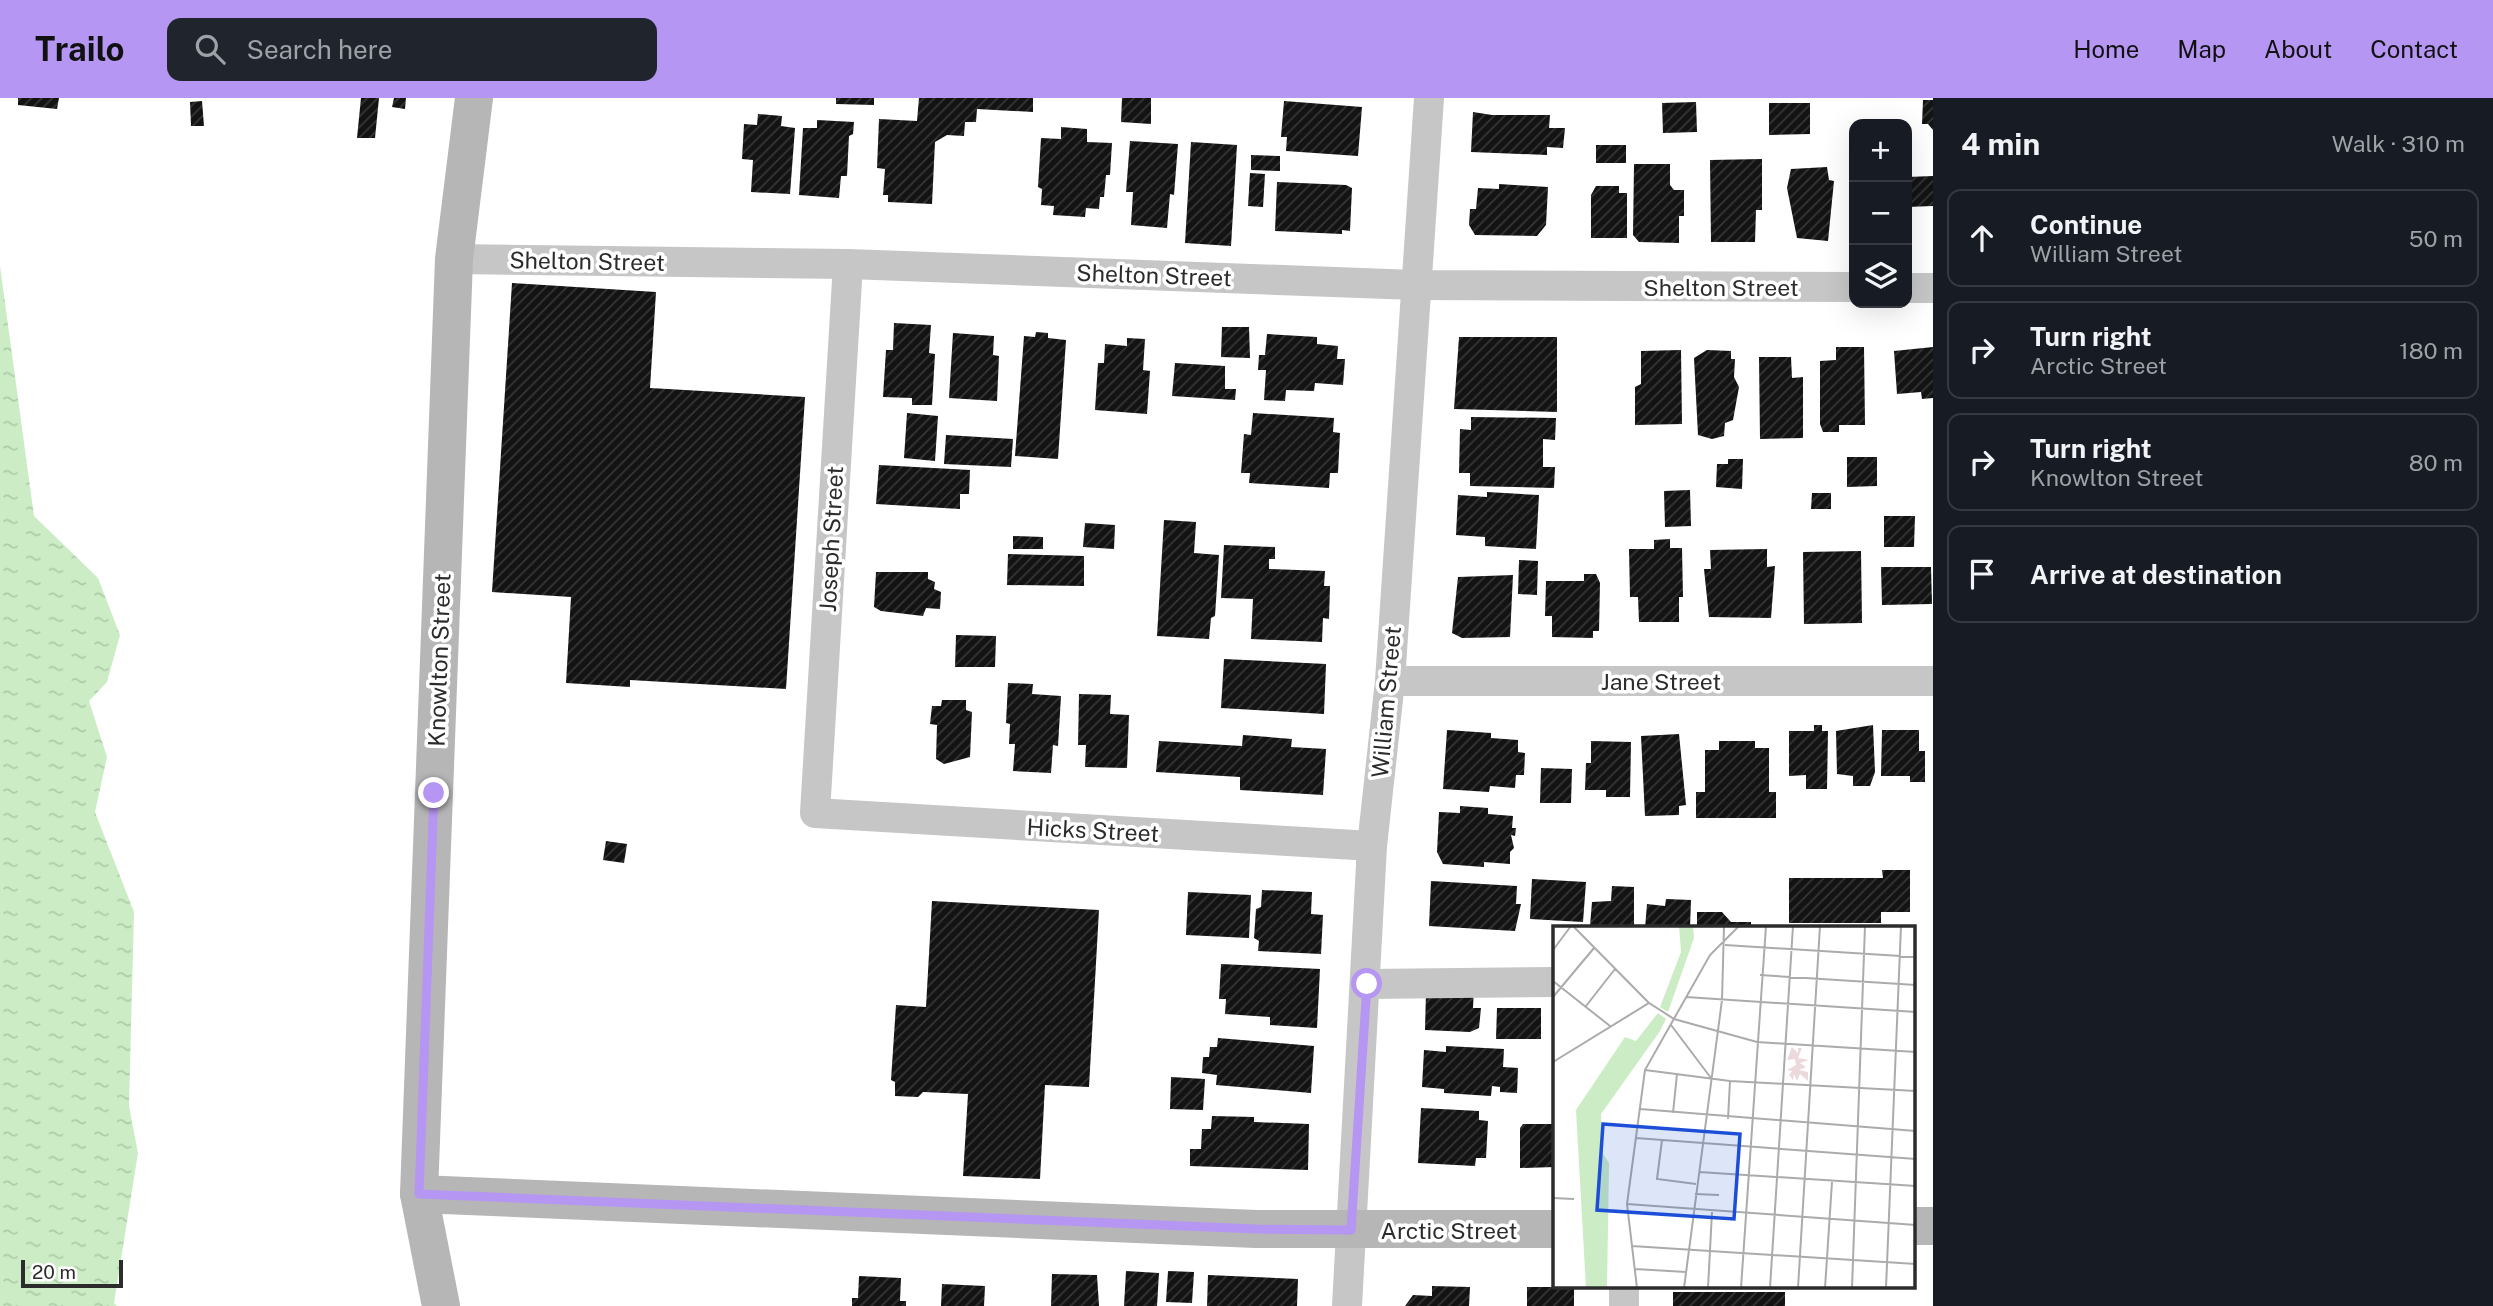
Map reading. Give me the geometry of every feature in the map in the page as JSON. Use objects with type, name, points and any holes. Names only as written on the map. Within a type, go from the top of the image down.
[{"type":"main road","name":"Knowlton Street","points":[[441,1306],[419,1194],[454,259],[474,98]]},
{"type":"main road","name":"Arctic Street","points":[[419,1194],[1256,1229],[1553,1229]]},
{"type":"street","name":"William Street","points":[[1347,1306],[1367,984],[1372,846],[1390,681],[1429,98]]},
{"type":"street","name":"Shelton Street","points":[[454,259],[848,264],[1415,285],[1849,288]]},
{"type":"street","name":"Joseph Street","points":[[815,813],[848,264]]},
{"type":"street","points":[[1912,288],[1933,288]]},
{"type":"street","name":"Jane Street","points":[[1390,681],[1933,681]]},
{"type":"street","name":"Hicks Street","points":[[815,813],[1372,846]]},
{"type":"street","points":[[1367,984],[1553,982]]},
{"type":"street","points":[[1624,1288],[1624,1306]]},
{"type":"water","points":[[0,266],[34,516],[98,578],[120,635],[107,682],[89,701],[107,757],[95,812],[134,912],[129,1106],[138,1153],[114,1303],[117,1306],[0,1306]]},
{"type":"building","points":[[18,98],[59,98],[57,109],[18,105]]},
{"type":"building","points":[[361,98],[379,98],[375,138],[357,138]]},
{"type":"building","points":[[394,98],[406,98],[405,109],[392,107]]},
{"type":"building","points":[[836,98],[874,98],[874,105],[836,104]]},
{"type":"building","points":[[919,98],[1033,98],[1033,112],[977,109],[976,122],[965,122],[964,136],[947,135],[935,142],[932,204],[888,202],[888,195],[883,195],[885,169],[877,168],[879,119],[917,121]]},
{"type":"building","points":[[1122,98],[1151,98],[1151,124],[1121,122]]},
{"type":"building","points":[[1923,100],[1933,100],[1933,130],[1928,124],[1922,124]]},
{"type":"building","points":[[202,101],[204,126],[191,126],[190,102]]},
{"type":"building","points":[[1284,101],[1362,107],[1358,156],[1286,151],[1287,137],[1281,137]]},
{"type":"building","points":[[1696,102],[1697,132],[1663,133],[1662,103]]},
{"type":"building","points":[[1769,103],[1810,103],[1810,134],[1769,135]]},
{"type":"building","points":[[1473,112],[1492,115],[1550,115],[1549,128],[1565,128],[1563,148],[1547,147],[1547,155],[1471,152]]},
{"type":"building","points":[[758,114],[782,116],[781,126],[795,128],[790,194],[751,192],[753,160],[742,159],[744,124],[757,125]]},
{"type":"building","points":[[817,120],[854,122],[853,134],[849,136],[847,176],[841,176],[839,198],[799,195],[803,128],[817,128]]},
{"type":"building","points":[[1061,127],[1087,129],[1087,142],[1112,143],[1110,175],[1106,175],[1104,197],[1100,197],[1099,209],[1086,208],[1085,217],[1053,215],[1054,206],[1041,205],[1042,189],[1038,187],[1041,138],[1061,139]]},
{"type":"building","points":[[1130,141],[1178,144],[1174,195],[1170,194],[1167,228],[1131,225],[1133,192],[1126,192]]},
{"type":"building","points":[[1191,142],[1237,145],[1231,246],[1185,243]]},
{"type":"building","points":[[1596,145],[1626,145],[1626,163],[1596,163]]},
{"type":"building","points":[[1251,155],[1280,156],[1280,171],[1251,170]]},
{"type":"building","points":[[1762,159],[1762,210],[1756,210],[1755,242],[1711,242],[1710,160]]},
{"type":"building","points":[[1634,164],[1670,164],[1670,185],[1674,190],[1684,190],[1684,216],[1679,216],[1679,243],[1639,242],[1633,235]]},
{"type":"building","points":[[1827,167],[1829,180],[1834,181],[1828,241],[1797,238],[1787,188],[1791,169]]},
{"type":"building","points":[[1250,173],[1265,174],[1263,207],[1248,206]]},
{"type":"building","points":[[1933,176],[1933,206],[1912,207],[1912,177]]},
{"type":"building","points":[[1277,182],[1346,185],[1352,188],[1350,231],[1342,230],[1342,234],[1275,231]]},
{"type":"building","points":[[1499,184],[1548,187],[1546,225],[1537,236],[1475,235],[1469,225],[1470,209],[1476,209],[1478,188],[1499,189]]},
{"type":"building","points":[[1596,186],[1619,186],[1619,193],[1627,193],[1627,238],[1591,238],[1591,195]]},
{"type":"building","points":[[512,283],[656,292],[650,388],[805,397],[786,689],[630,680],[630,687],[566,683],[571,597],[492,592]]},
{"type":"building","points":[[894,323],[931,325],[929,353],[935,354],[932,405],[912,405],[912,398],[883,397],[886,350],[893,350]]},
{"type":"building","points":[[1222,327],[1249,327],[1250,358],[1221,357]]},
{"type":"building","points":[[1036,332],[1048,333],[1048,338],[1066,340],[1058,459],[1015,456],[1024,336],[1035,337]]},
{"type":"building","points":[[953,333],[994,336],[993,355],[999,356],[997,401],[949,398]]},
{"type":"building","points":[[1267,334],[1317,337],[1317,344],[1338,346],[1337,359],[1345,359],[1343,385],[1315,383],[1314,391],[1286,390],[1285,401],[1264,400],[1266,370],[1258,370],[1259,355],[1265,355]]},
{"type":"building","points":[[1459,337],[1557,337],[1557,412],[1454,409]]},
{"type":"building","points":[[1127,338],[1145,339],[1143,370],[1150,371],[1147,414],[1095,410],[1098,363],[1104,363],[1105,344],[1127,346]]},
{"type":"building","points":[[1836,347],[1864,347],[1865,425],[1839,425],[1839,432],[1823,432],[1820,424],[1820,361],[1836,360]]},
{"type":"building","points":[[1933,347],[1933,398],[1922,399],[1921,392],[1897,394],[1894,351]]},
{"type":"building","points":[[1681,350],[1682,424],[1635,425],[1635,387],[1641,384],[1641,351]]},
{"type":"building","points":[[1707,350],[1731,351],[1731,359],[1735,359],[1734,377],[1739,387],[1733,420],[1725,423],[1724,436],[1712,439],[1698,435],[1694,358]]},
{"type":"building","points":[[1759,357],[1791,357],[1792,378],[1803,377],[1803,438],[1760,439]]},
{"type":"building","points":[[1175,363],[1225,366],[1225,389],[1236,389],[1235,400],[1172,396]]},
{"type":"building","points":[[907,413],[938,416],[935,461],[904,458]]},
{"type":"building","points":[[1253,413],[1334,418],[1333,432],[1340,433],[1338,473],[1330,473],[1329,488],[1249,483],[1250,473],[1241,473],[1244,434],[1251,435]]},
{"type":"building","points":[[1471,417],[1556,418],[1555,440],[1543,439],[1543,467],[1555,467],[1554,488],[1470,486],[1470,473],[1459,473],[1460,429],[1471,430]]},
{"type":"building","points":[[946,435],[1013,439],[1011,467],[944,464]]},
{"type":"building","points":[[1847,457],[1877,457],[1877,486],[1847,487]]},
{"type":"building","points":[[1728,459],[1743,459],[1742,489],[1716,487],[1717,464],[1728,464]]},
{"type":"building","points":[[879,465],[970,470],[969,494],[960,494],[960,509],[876,504]]},
{"type":"building","points":[[1690,490],[1691,526],[1665,527],[1664,491]]},
{"type":"building","points":[[1487,492],[1539,495],[1536,549],[1485,546],[1485,537],[1456,535],[1458,495],[1487,497]]},
{"type":"building","points":[[1812,493],[1831,493],[1831,509],[1811,509]]},
{"type":"building","points":[[1884,516],[1915,516],[1914,547],[1884,547]]},
{"type":"building","points":[[1164,520],[1196,522],[1194,553],[1219,555],[1215,616],[1211,618],[1209,639],[1157,636]]},
{"type":"building","points":[[1085,523],[1115,525],[1114,549],[1083,547]]},
{"type":"building","points":[[1013,536],[1043,537],[1043,549],[1013,549]]},
{"type":"building","points":[[1670,539],[1670,548],[1682,548],[1683,597],[1679,597],[1679,622],[1639,622],[1638,597],[1630,597],[1629,549],[1654,549],[1654,540]]},
{"type":"building","points":[[1224,545],[1275,547],[1275,559],[1269,559],[1269,569],[1325,571],[1324,586],[1330,586],[1329,619],[1323,618],[1322,642],[1251,639],[1253,599],[1221,598]]},
{"type":"building","points":[[1767,549],[1767,567],[1775,566],[1771,618],[1709,617],[1704,569],[1711,569],[1710,550]]},
{"type":"building","points":[[1861,551],[1862,623],[1804,624],[1803,552]]},
{"type":"building","points":[[1008,554],[1084,556],[1084,586],[1007,585]]},
{"type":"building","points":[[1519,560],[1538,561],[1537,595],[1518,594]]},
{"type":"building","points":[[1881,567],[1931,567],[1932,604],[1882,605]]},
{"type":"building","points":[[876,572],[928,572],[928,579],[935,582],[934,589],[941,592],[940,609],[926,608],[923,616],[881,611],[874,607]]},
{"type":"building","points":[[1584,574],[1596,574],[1600,583],[1599,631],[1593,631],[1593,638],[1552,637],[1552,616],[1545,616],[1546,581],[1584,581]]},
{"type":"building","points":[[1513,575],[1510,637],[1462,638],[1452,633],[1458,577]]},
{"type":"building","points":[[956,635],[996,636],[995,667],[955,667]]},
{"type":"building","points":[[1224,659],[1326,664],[1324,714],[1221,708]]},
{"type":"building","points":[[1008,683],[1033,684],[1032,694],[1061,696],[1058,746],[1053,745],[1051,773],[1013,771],[1015,744],[1009,744],[1010,724],[1006,723]]},
{"type":"building","points":[[1079,694],[1111,695],[1110,714],[1129,715],[1127,768],[1085,767],[1086,745],[1078,745]]},
{"type":"building","points":[[942,700],[966,700],[966,710],[972,712],[970,757],[944,764],[936,759],[937,725],[930,724],[932,706],[941,706]]},
{"type":"building","points":[[1814,725],[1822,725],[1822,731],[1828,731],[1827,789],[1806,789],[1806,775],[1789,776],[1789,731],[1814,731]]},
{"type":"building","points":[[1873,725],[1875,772],[1870,786],[1853,786],[1853,776],[1837,774],[1836,731]]},
{"type":"building","points":[[1447,730],[1491,733],[1491,738],[1518,740],[1518,752],[1525,753],[1524,775],[1516,775],[1515,788],[1490,786],[1489,792],[1443,789]]},
{"type":"building","points":[[1882,730],[1919,730],[1919,751],[1925,751],[1925,782],[1910,782],[1910,776],[1881,776]]},
{"type":"building","points":[[1679,734],[1686,805],[1679,806],[1679,815],[1645,816],[1641,736]]},
{"type":"building","points":[[1243,735],[1292,739],[1291,747],[1326,749],[1323,795],[1240,790],[1240,777],[1156,772],[1159,741],[1242,746]]},
{"type":"building","points":[[1591,741],[1631,742],[1630,797],[1606,797],[1606,790],[1585,790],[1586,763],[1591,763]]},
{"type":"building","points":[[1719,741],[1755,741],[1755,748],[1769,748],[1769,792],[1776,792],[1776,818],[1696,818],[1696,792],[1705,792],[1705,750],[1719,750]]},
{"type":"building","points":[[1541,768],[1572,769],[1571,803],[1540,803]]},
{"type":"building","points":[[1460,806],[1488,808],[1488,814],[1513,816],[1512,828],[1516,828],[1515,836],[1511,835],[1514,848],[1510,852],[1510,864],[1484,862],[1484,867],[1443,864],[1437,852],[1439,812],[1460,813]]},
{"type":"building","points":[[606,841],[627,844],[624,863],[603,860]]},
{"type":"building","points":[[1882,870],[1910,870],[1910,912],[1881,912],[1881,923],[1789,923],[1789,878],[1883,878]]},
{"type":"building","points":[[1532,879],[1586,882],[1583,922],[1530,919]]},
{"type":"building","points":[[1431,881],[1517,886],[1516,904],[1521,904],[1515,931],[1429,926]]},
{"type":"building","points":[[1612,886],[1634,887],[1634,926],[1590,926],[1592,902],[1611,901]]},
{"type":"building","points":[[1262,890],[1312,892],[1311,914],[1323,915],[1321,954],[1258,951],[1259,941],[1254,938],[1256,909],[1261,907]]},
{"type":"building","points":[[1188,892],[1251,895],[1249,938],[1186,935]]},
{"type":"building","points":[[1666,899],[1691,900],[1690,926],[1645,926],[1647,904],[1665,906]]},
{"type":"building","points":[[932,901],[1099,910],[1089,1087],[1045,1085],[1040,1179],[963,1176],[968,1094],[923,1092],[918,1097],[895,1096],[895,1082],[891,1080],[896,1005],[926,1007]]},
{"type":"building","points":[[1697,912],[1722,912],[1731,922],[1751,922],[1751,926],[1697,926]]},
{"type":"building","points":[[1221,964],[1320,969],[1317,1028],[1270,1025],[1270,1017],[1225,1014],[1226,999],[1219,999]]},
{"type":"building","points":[[1474,987],[1473,1008],[1481,1008],[1479,1028],[1470,1032],[1425,1030],[1426,991]]},
{"type":"building","points":[[1497,1008],[1541,1008],[1541,1039],[1496,1039]]},
{"type":"building","points":[[1218,1038],[1314,1046],[1311,1093],[1216,1085],[1217,1075],[1202,1073],[1203,1057],[1209,1057],[1210,1047],[1217,1047]]},
{"type":"building","points":[[1446,1046],[1504,1049],[1503,1067],[1518,1068],[1517,1093],[1500,1092],[1500,1087],[1492,1086],[1491,1096],[1444,1093],[1444,1089],[1422,1087],[1424,1050],[1446,1052]]},
{"type":"building","points":[[1171,1077],[1205,1079],[1203,1110],[1170,1109]]},
{"type":"building","points":[[1421,1108],[1479,1111],[1479,1120],[1488,1121],[1486,1158],[1476,1158],[1475,1166],[1418,1163]]},
{"type":"building","points":[[1212,1116],[1254,1117],[1254,1122],[1309,1124],[1308,1170],[1190,1166],[1190,1149],[1201,1149],[1202,1129],[1211,1129]]},
{"type":"building","points":[[1523,1124],[1553,1124],[1553,1167],[1520,1168],[1520,1128]]},
{"type":"building","points":[[1126,1271],[1159,1273],[1157,1306],[1124,1306]]},
{"type":"building","points":[[1168,1271],[1194,1272],[1192,1303],[1166,1302]]},
{"type":"building","points":[[1052,1274],[1097,1275],[1099,1306],[1051,1306]]},
{"type":"building","points":[[1208,1275],[1298,1279],[1297,1306],[1207,1306]]},
{"type":"building","points":[[859,1276],[901,1278],[900,1301],[906,1301],[906,1306],[852,1306],[852,1298],[858,1298]]},
{"type":"building","points":[[942,1284],[985,1286],[984,1306],[941,1306]]},
{"type":"building","points":[[1432,1286],[1470,1287],[1469,1306],[1405,1306],[1413,1295],[1432,1296]]},
{"type":"building","points":[[1527,1287],[1574,1288],[1574,1306],[1527,1306]]},
{"type":"building","points":[[1673,1292],[1785,1292],[1785,1306],[1673,1306]]},
{"type":"route","points":[[434,793],[419,1194],[1256,1229],[1351,1230],[1367,984]]}]
